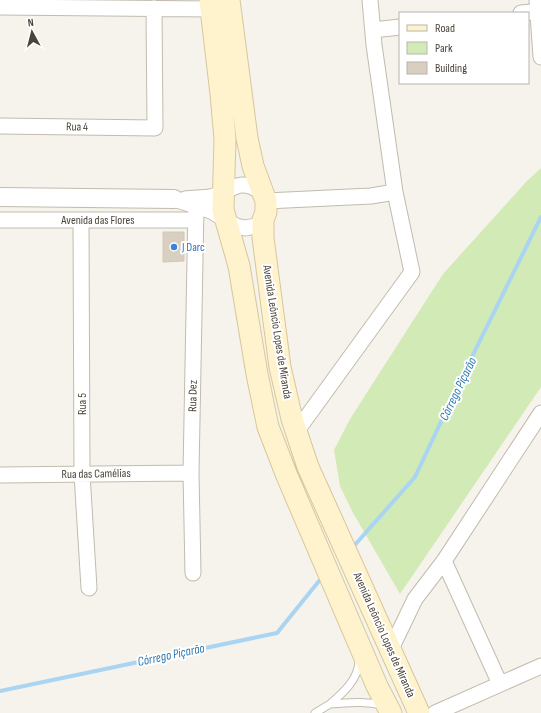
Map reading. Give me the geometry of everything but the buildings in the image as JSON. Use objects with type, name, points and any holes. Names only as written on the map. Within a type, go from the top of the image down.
[{"type":"main road","name":"Avenida Leôncio Lopes de Miranda","points":[[216,3],[225,139],[223,210],[239,266],[257,374],[268,427],[287,476],[377,686],[390,710]]},
{"type":"main road","name":"Avenida Leôncio Lopes de Miranda","points":[[216,3],[263,204],[263,238],[280,367],[292,419],[308,467],[419,713]]},
{"type":"street","points":[[296,432],[412,272],[396,192],[370,0]]},
{"type":"street","points":[[0,7],[154,8],[216,3]]},
{"type":"street","points":[[524,12],[539,7],[541,57]]},
{"type":"street","name":"Rua 4","points":[[0,126],[155,128],[154,8]]},
{"type":"street","points":[[373,30],[399,27]]},
{"type":"street","points":[[244,185],[254,187],[263,204],[256,226],[245,228],[227,222],[211,211],[196,213],[174,199],[210,197],[232,187],[244,185]]},
{"type":"street","points":[[263,204],[371,196],[396,192]]},
{"type":"street","name":"Avenida das Flores","points":[[0,197],[174,199]]},
{"type":"street","name":"Avenida das Flores","points":[[0,220],[81,220],[196,213]]},
{"type":"street","name":"Rua Dez","points":[[193,573],[192,472],[196,213]]},
{"type":"street","name":"Rua 5","points":[[81,220],[82,474],[89,588]]},
{"type":"street","points":[[391,649],[415,599],[444,561],[540,418]]},
{"type":"street","name":"Rua das Camélias","points":[[0,476],[192,472]]},
{"type":"street","points":[[444,561],[500,684]]},
{"type":"street","points":[[435,713],[541,666]]},
{"type":"lane","points":[[314,713],[330,704],[346,689],[357,672],[359,664],[359,644]]},
{"type":"lane","points":[[330,704],[369,702],[390,710]]},
{"type":"green space","points":[[541,168],[541,387],[400,594],[352,511],[340,486],[334,450],[350,419],[443,274],[526,182]]},
{"type":"waterway","name":"Córrego Piçarão","points":[[353,547],[415,477],[462,377],[541,217]]},
{"type":"waterway","name":"Córrego Piçarão","points":[[0,691],[277,633],[319,581]]},
{"type":"place","name":"J Darc","points":[[174,247]]}]
